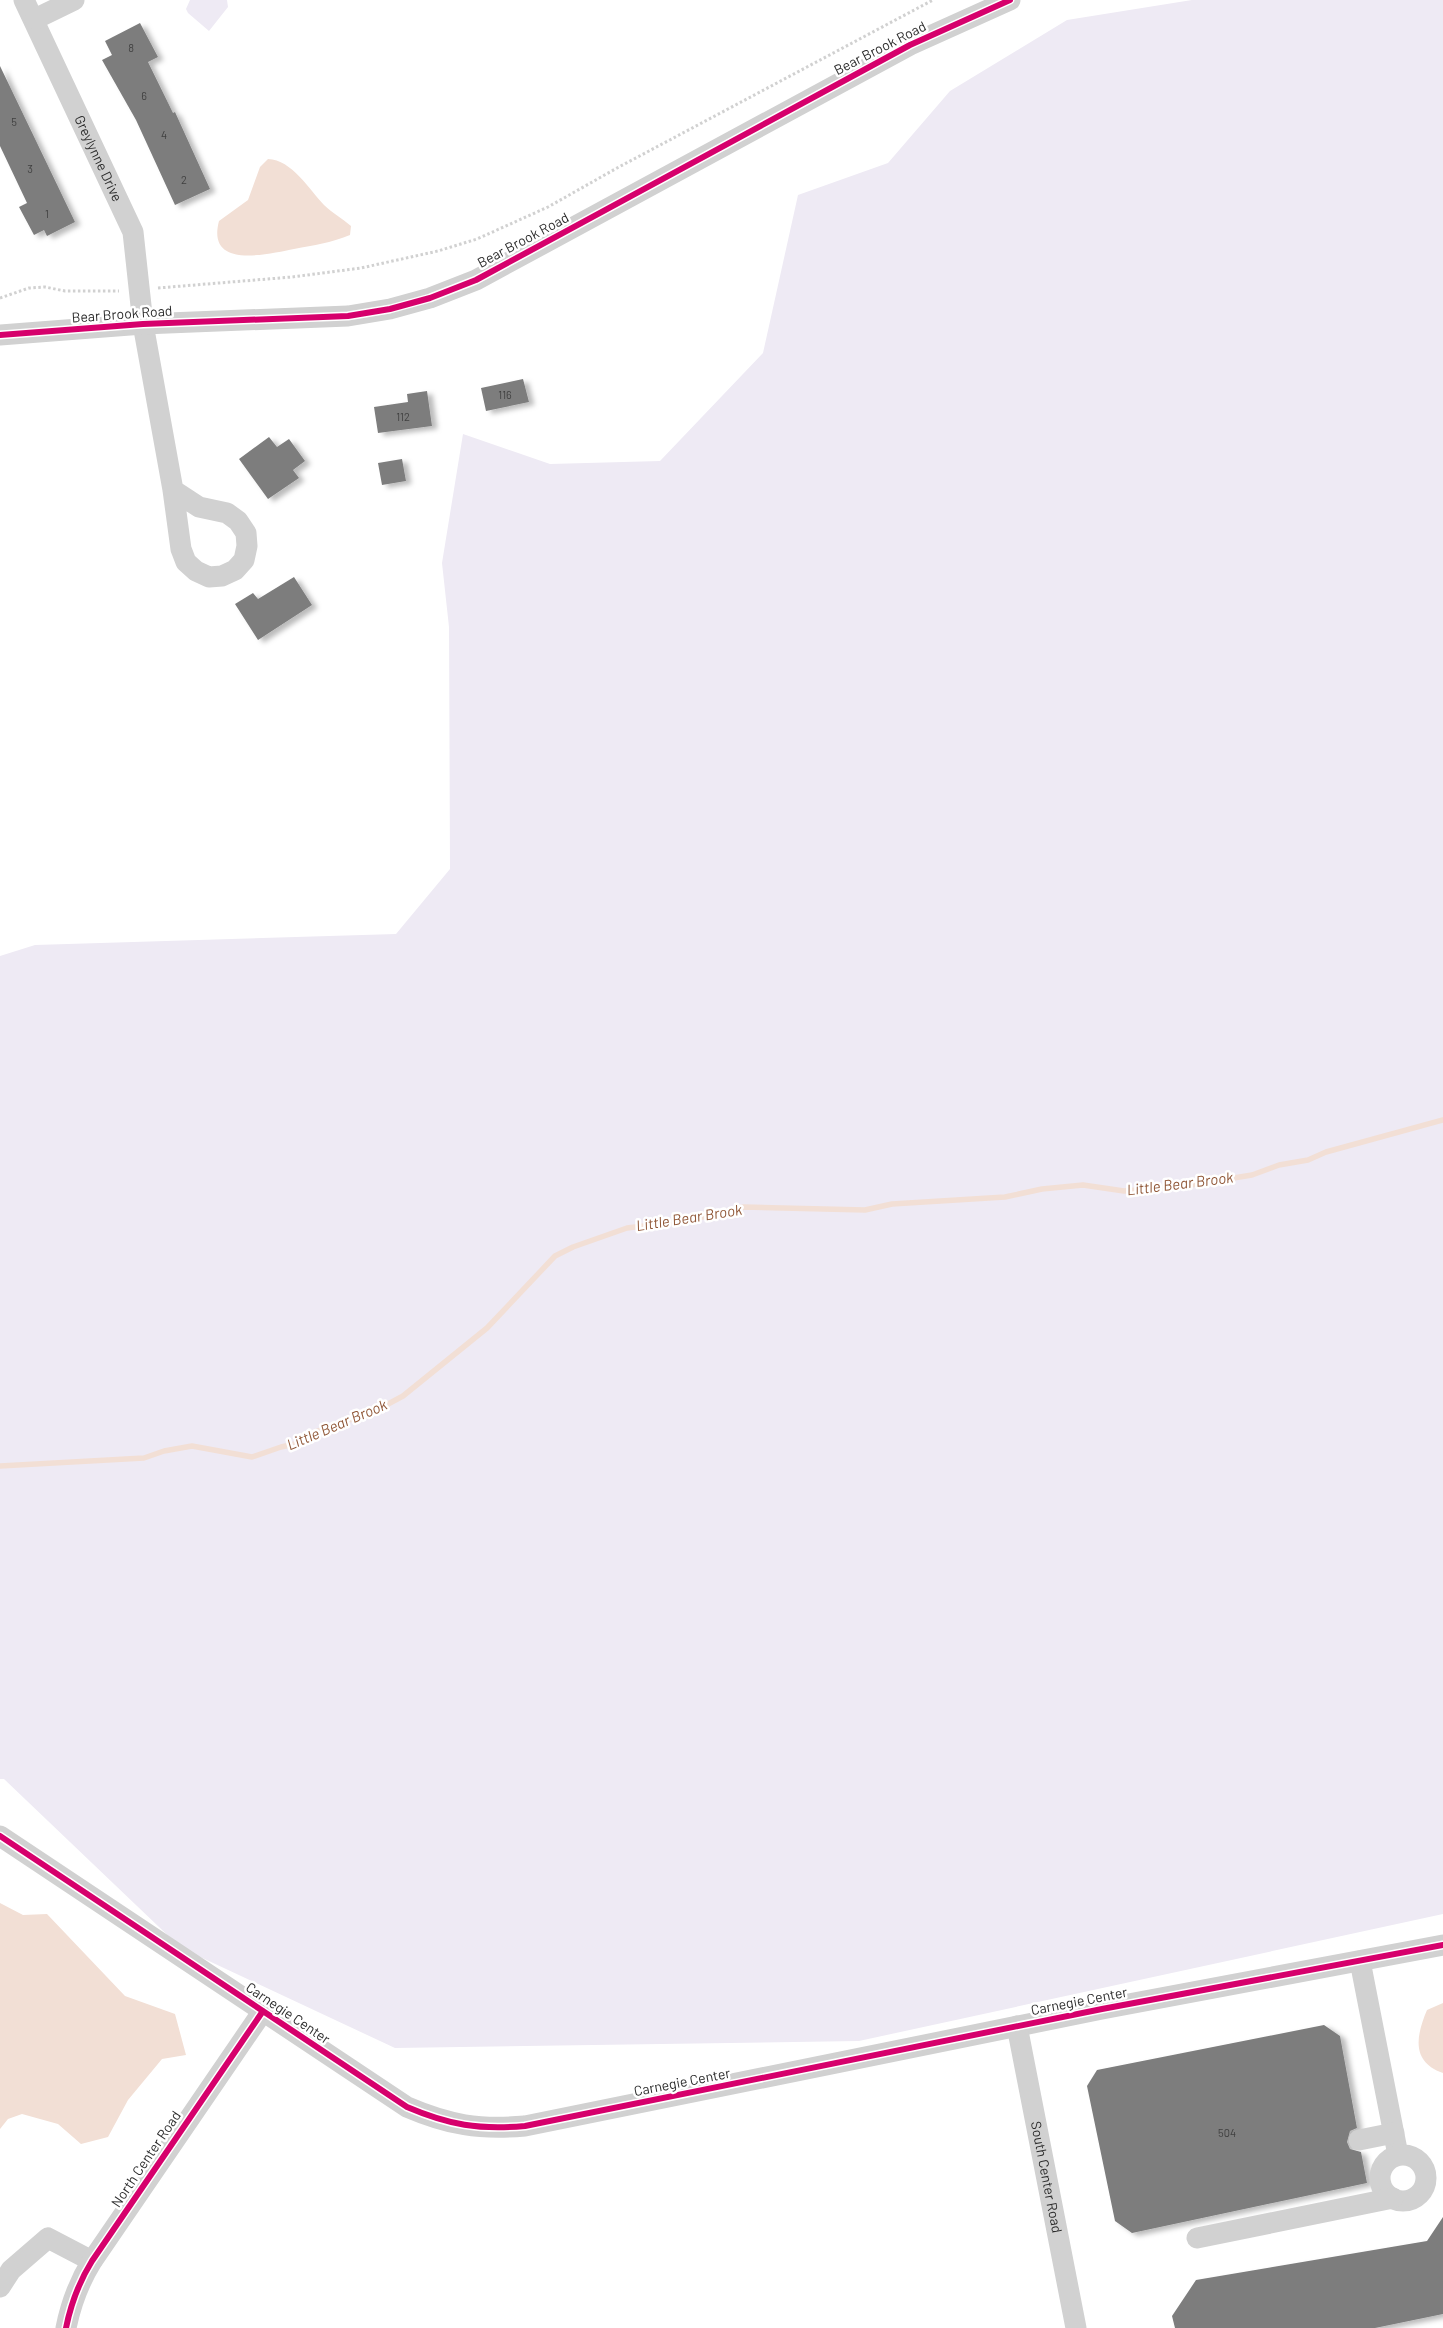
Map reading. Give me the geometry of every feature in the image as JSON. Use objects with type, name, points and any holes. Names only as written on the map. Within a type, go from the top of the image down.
[{"type":"street","name":"Greylynne Drive","points":[[24,0],[131,226],[136,244],[143,324],[173,490]]},
{"type":"street","points":[[34,19],[74,0]]},
{"type":"street","name":"Bear Brook Road","points":[[0,336],[143,324],[341,317],[390,309],[430,298],[476,280],[910,45],[1010,0]]},
{"type":"street","name":"Carnegie Center","points":[[0,1836],[408,2107],[445,2122],[494,2129],[525,2126],[1016,2026],[1443,1945]]},
{"type":"street","points":[[1360,1961],[1398,2155]]},
{"type":"street","name":"North Center Road","points":[[66,2328],[70,2307],[92,2260],[262,2011]]},
{"type":"street","name":"South Center Road","points":[[1016,2026],[1076,2328]]},
{"type":"street","points":[[1359,2140],[1394,2133]]},
{"type":"street","points":[[1398,2155],[1413,2156],[1424,2166],[1427,2180],[1420,2194],[1415,2198],[1400,2201],[1392,2198],[1382,2186],[1381,2171],[1390,2158],[1398,2155]]},
{"type":"street","points":[[1197,2238],[1392,2198]]},
{"type":"street","points":[[0,2286],[11,2270],[48,2238],[92,2260]]},
{"type":"path","points":[[168,287],[292,277],[361,268],[438,251],[477,239],[548,207],[617,168],[933,0]]},
{"type":"path","points":[[0,298],[30,288],[45,287],[64,291],[102,293]]},
{"type":"shaded area","points":[[190,0],[227,0],[228,7],[209,31],[188,13],[186,9]]},
{"type":"shaded area","points":[[1192,0],[1443,0],[1443,1914],[859,2041],[395,2048],[181,1948],[4,1779],[0,1779],[0,956],[35,945],[396,934],[450,869],[449,627],[442,563],[463,434],[550,464],[660,461],[763,353],[798,195],[888,163],[950,91],[1067,20]]},
{"type":"shaded area","points":[[268,159],[285,164],[299,176],[330,211],[351,226],[350,235],[322,244],[269,254],[242,255],[230,253],[222,247],[217,236],[219,221],[248,200],[260,167]]},
{"type":"shaded area","points":[[0,1903],[23,1915],[47,1914],[125,1996],[175,2014],[186,2055],[162,2059],[128,2100],[108,2137],[81,2144],[58,2124],[22,2114],[8,2119],[0,2129]]},
{"type":"shaded area","points":[[1443,2003],[1443,2073],[1425,2062],[1419,2047],[1419,2038],[1420,2029],[1427,2010]]},
{"type":"building","points":[[140,23],[158,57],[148,62],[173,113],[175,112],[210,189],[175,205],[136,120],[102,60],[112,55],[105,41]]},
{"type":"building","points":[[0,66],[75,222],[47,236],[44,230],[34,235],[19,207],[27,203],[0,146]]},
{"type":"building","points":[[523,379],[529,402],[486,411],[481,388]]},
{"type":"building","points":[[427,391],[432,426],[378,433],[374,407],[408,402],[407,394]]},
{"type":"building","points":[[269,437],[277,447],[289,439],[305,461],[293,470],[299,478],[268,499],[239,459]]},
{"type":"building","points":[[402,459],[406,481],[382,485],[378,463]]},
{"type":"building","points":[[294,577],[312,605],[258,640],[235,604],[253,593],[258,599]]},
{"type":"building","points":[[1324,2025],[1340,2036],[1357,2128],[1350,2131],[1347,2142],[1350,2149],[1361,2152],[1367,2183],[1132,2233],[1115,2221],[1087,2086],[1097,2070]]},
{"type":"building","points":[[1443,2217],[1443,2314],[1375,2328],[1175,2328],[1172,2316],[1196,2280],[1427,2241]]},
{"type":"waterway","name":"Little Bear Brook","points":[[0,1466],[144,1458],[164,1451],[192,1446],[252,1457],[300,1443],[312,1433],[375,1411],[403,1396],[487,1328],[555,1256],[573,1247],[627,1228],[685,1221],[744,1207],[865,1210],[892,1204],[1005,1197],[1042,1189],[1083,1185],[1124,1191],[1178,1187],[1252,1175],[1279,1165],[1308,1160],[1326,1152],[1443,1120]]},
{"type":"cycle path","points":[[0,335],[143,324],[348,316],[390,309],[430,298],[476,280],[910,45],[1010,0]]},
{"type":"cycle path","points":[[0,1836],[407,2107],[464,2125],[493,2127],[525,2126],[1102,2009],[1443,1945]]},
{"type":"cycle path","points":[[66,2328],[76,2293],[92,2261],[263,2011]]}]
